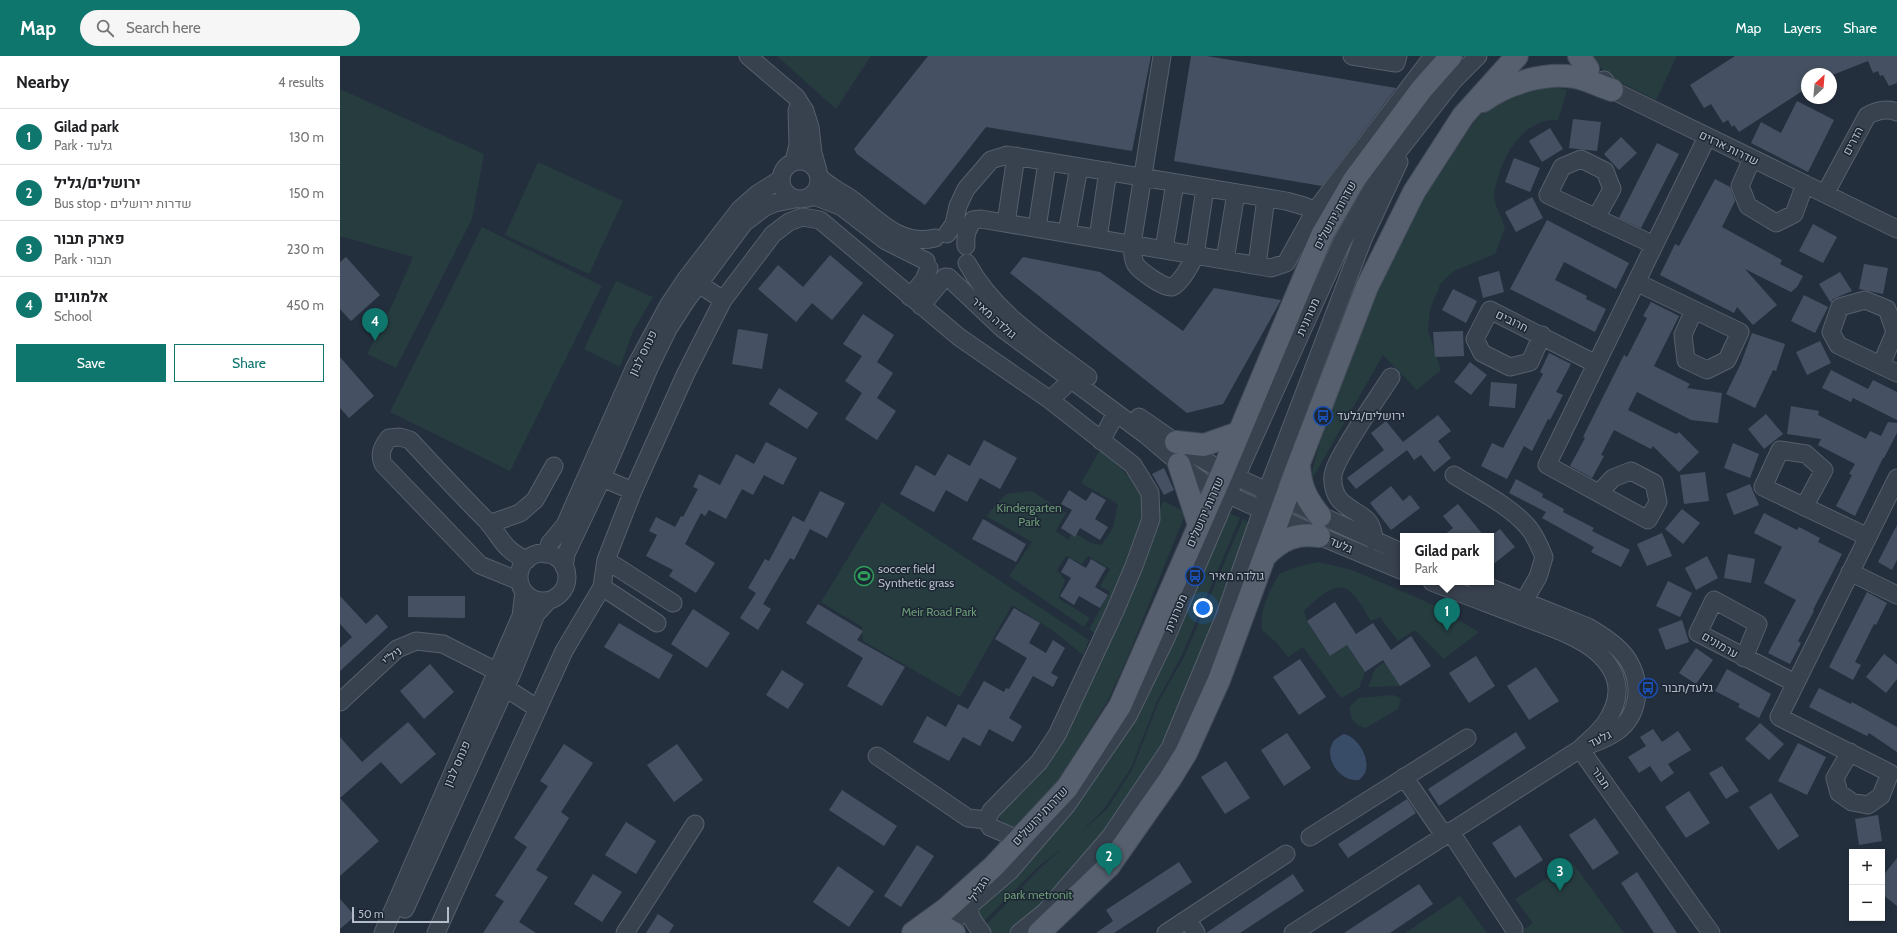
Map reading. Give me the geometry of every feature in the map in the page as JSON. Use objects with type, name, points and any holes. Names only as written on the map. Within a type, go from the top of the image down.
[{"type":"main road","name":"שדרות ירושלים","points":[[937,930],[958,899],[993,867],[1067,788],[1120,706],[1199,525],[1226,483],[1238,433],[1322,235],[1354,180],[1421,90],[1451,56]]},
{"type":"main road","points":[[1041,932],[1109,866],[1170,779],[1200,726],[1219,680],[1264,557],[1273,504],[1299,463],[1367,287],[1414,192],[1463,116],[1517,56]]},
{"type":"main road","points":[[1463,116],[1494,93],[1550,76],[1575,77],[1612,90]]},
{"type":"main road","points":[[1176,442],[1204,445],[1238,433]]},
{"type":"main road","points":[[1264,557],[1275,546],[1290,537],[1299,535],[1320,526],[1303,492],[1299,463]]},
{"type":"main road","points":[[1179,464],[1199,525]]},
{"type":"street","points":[[748,56],[796,98],[805,111],[810,127],[813,153],[820,182],[816,191],[802,198]]},
{"type":"street","points":[[1162,56],[1132,244],[1133,256],[1137,266],[1164,287],[1171,287],[1177,283],[1192,263],[1195,255],[1205,188]]},
{"type":"street","points":[[1352,56],[1396,63],[1398,56]]},
{"type":"street","points":[[916,301],[947,277],[960,273],[967,263],[968,252],[965,236],[968,228],[973,220],[981,219],[1271,268],[1286,263],[1315,211],[1433,56]]},
{"type":"street","name":"מטרונית","points":[[937,930],[968,908],[1010,871],[1066,806],[1128,716],[1166,638],[1226,483],[1342,242],[1382,172],[1454,80],[1478,56]]},
{"type":"street","name":"שדרות ארזים","points":[[1569,56],[1583,63],[1612,90],[1897,230]]},
{"type":"street","points":[[787,90],[797,108],[798,145],[794,161]]},
{"type":"street","name":"הדרים","points":[[1825,194],[1867,116],[1884,109],[1897,112]]},
{"type":"street","name":"מטרונית","points":[[1019,933],[1046,911],[1110,838],[1170,748],[1273,504],[1362,239],[1417,126]]},
{"type":"street","points":[[1599,493],[1547,465],[1707,138]]},
{"type":"street","points":[[947,277],[934,273],[928,265],[925,254],[927,247],[954,224],[958,206],[966,189],[991,160],[1007,155],[1294,203],[1315,211]]},
{"type":"street","points":[[1006,223],[1016,156]]},
{"type":"street","points":[[1752,159],[1740,186],[1748,206],[1776,223],[1794,214],[1805,184]]},
{"type":"street","points":[[928,265],[886,241],[842,207],[814,196],[802,198],[784,191],[781,179],[785,167],[794,161],[805,161],[815,167],[829,185],[849,197],[890,230],[916,241],[941,236],[958,237],[966,246]]},
{"type":"street","points":[[1037,228],[1047,162]]},
{"type":"street","points":[[1067,233],[1079,167]]},
{"type":"street","points":[[1098,238],[1108,172]]},
{"type":"street","name":"פנחס לבון","points":[[546,554],[550,542],[564,525],[634,369],[668,306],[686,279],[740,209],[756,194],[781,179]]},
{"type":"street","points":[[1164,249],[1175,183]]},
{"type":"street","points":[[1225,260],[1236,193]]},
{"type":"street","name":"פנחס לבון","points":[[564,567],[566,554],[602,478],[650,366],[668,329],[686,301],[712,263],[744,223],[766,207],[775,203],[802,198]]},
{"type":"street","points":[[1257,265],[1266,198]]},
{"type":"street","points":[[958,206],[981,219]]},
{"type":"street","points":[[436,933],[564,650],[602,587],[606,560],[633,491],[686,373],[723,300],[773,234],[789,222],[802,217],[820,220],[959,337],[1050,400],[1133,465],[1150,493],[1151,519],[1134,566],[1115,611],[1057,736],[1039,762],[991,811],[987,820],[990,827],[1018,839]]},
{"type":"street","points":[[1596,218],[1654,245]]},
{"type":"street","name":"גולדה מאיר","points":[[967,263],[980,284],[995,303],[1013,319],[1140,417],[1176,442],[1226,483]]},
{"type":"street","points":[[916,301],[928,265]]},
{"type":"street","name":"גולדה מאיר","points":[[947,277],[1002,329],[1072,379],[1146,435],[1192,474],[1226,483],[1273,504]]},
{"type":"street","points":[[1636,282],[1694,310]]},
{"type":"street","points":[[698,284],[723,300]]},
{"type":"street","name":"חרובים","points":[[1542,335],[1596,364]]},
{"type":"street","points":[[1881,365],[1897,373]]},
{"type":"street","points":[[1374,541],[1373,529],[1370,523],[1362,515],[1341,502],[1335,493],[1333,474],[1336,464],[1391,377]]},
{"type":"street","points":[[1050,400],[1072,379]]},
{"type":"street","points":[[1102,441],[1116,413]]},
{"type":"street","points":[[522,587],[520,569],[527,560],[540,554],[546,554],[560,561],[564,567],[566,581],[560,594],[548,600],[535,600],[522,587],[480,566],[383,464],[381,451],[389,438],[400,437],[410,440],[489,524],[506,547],[515,555],[527,560]]},
{"type":"street","points":[[489,524],[520,513],[535,500],[554,466]]},
{"type":"street","points":[[1454,475],[1517,516],[1529,528],[1537,542],[1544,557],[1538,577],[1524,601]]},
{"type":"street","points":[[602,478],[633,491]]},
{"type":"street","points":[[1850,752],[1779,717],[1897,478]]},
{"type":"street","name":"גלעד","points":[[1273,504],[1320,526],[1400,569]]},
{"type":"street","points":[[1804,507],[1868,537]]},
{"type":"street","name":"גלעד","points":[[1320,526],[1374,541],[1400,552]]},
{"type":"street","points":[[606,560],[673,603]]},
{"type":"street","points":[[1850,572],[1897,595]]},
{"type":"street","name":"גלעד","points":[[1440,585],[1568,634],[1595,650],[1605,659],[1612,669],[1616,684],[1617,695],[1614,707],[1601,729],[1580,749]]},
{"type":"street","name":"גלעד","points":[[1484,585],[1582,624],[1605,638],[1628,660],[1637,684],[1637,697],[1633,711],[1625,724],[1615,733],[1580,749]]},
{"type":"street","name":"פנחס לבון","points":[[383,933],[498,672],[521,616],[522,587]]},
{"type":"street","points":[[602,587],[657,623]]},
{"type":"street","name":"פנחס לבון","points":[[395,933],[506,688],[536,614],[548,600]]},
{"type":"street","name":"ניל\"י","points":[[340,702],[396,649],[416,641],[443,644],[498,672]]},
{"type":"street","name":"ערמונים","points":[[1744,658],[1796,683]]},
{"type":"street","points":[[506,688],[538,709]]},
{"type":"street","points":[[1310,838],[1466,738]]},
{"type":"street","points":[[1293,933],[1580,749]]},
{"type":"street","name":"תבור","points":[[1580,749],[1711,933]]},
{"type":"street","points":[[877,756],[968,818],[987,820]]},
{"type":"street","points":[[1404,777],[1447,833],[1514,929]]},
{"type":"street","points":[[624,933],[695,824]]},
{"type":"street","points":[[1166,933],[1191,926],[1286,854]]},
{"type":"street","name":"הגליל","points":[[982,933],[972,920],[968,908],[971,898],[993,867]]},
{"type":"green space","points":[[777,56],[871,56],[836,109]]},
{"type":"green space","points":[[1593,56],[1677,56],[1656,100],[1608,76]]},
{"type":"green space","points":[[1553,86],[1567,90],[1558,120],[1546,121],[1526,131],[1511,149],[1500,170],[1494,196],[1505,228],[1495,254],[1454,271],[1441,283],[1430,309],[1428,330],[1441,370],[1417,390],[1383,355],[1312,479],[1313,467],[1337,381],[1373,284],[1435,172],[1473,123],[1497,98]]},
{"type":"green space","points":[[340,89],[484,154],[472,219],[396,368],[367,354],[394,301],[413,257],[340,236]]},
{"type":"green space","points":[[538,162],[623,201],[589,274],[505,235]]},
{"type":"green space","points":[[482,227],[602,286],[510,471],[390,412]]},
{"type":"green space","points":[[616,281],[653,297],[633,331],[620,367],[584,349]]},
{"type":"green space","name":"Kindergarten Park","points":[[1101,448],[1140,488],[1144,518],[1099,636],[1089,629],[1110,592],[1100,586],[1110,569],[1088,556],[1082,564],[1066,556],[1057,570],[1065,580],[1058,598],[1090,618],[1084,627],[1009,576],[1032,542],[986,516],[1006,494],[1032,491],[1066,513],[1056,531],[1068,540],[1073,532],[1091,543],[1101,545],[1113,528],[1118,504],[1081,483]]},
{"type":"green space","points":[[1163,501],[1186,512],[1127,659],[1107,702],[1056,784],[1016,831],[998,818],[1036,771],[1153,530]]},
{"type":"green space","name":"Meir Road Park","points":[[882,502],[1089,640],[1083,655],[1052,630],[1012,605],[960,697],[863,641],[862,627],[821,602]]},
{"type":"green space","name":"park metronit","points":[[1221,510],[1240,518],[1181,657],[1157,701],[1131,768],[1104,809],[1080,833],[1107,809],[1132,770],[1159,701],[1184,657],[1243,519],[1256,527],[1170,748],[1110,837],[1016,933],[987,933],[983,928],[1040,868],[1064,847],[1039,866],[981,924],[974,906],[1066,806]]},
{"type":"green space","points":[[1318,562],[1352,570],[1413,596],[1437,607],[1479,632],[1444,659],[1415,630],[1398,641],[1380,617],[1371,621],[1351,592],[1345,588],[1332,589],[1326,592],[1304,611],[1307,621],[1330,656],[1347,645],[1365,672],[1359,688],[1341,698],[1303,647],[1288,657],[1277,643],[1262,630],[1262,615],[1264,608],[1279,574],[1296,567]]},
{"type":"green space","points":[[1384,662],[1400,686],[1368,687],[1375,669]]},
{"type":"green space","points":[[1393,695],[1401,699],[1398,709],[1366,728],[1356,724],[1352,718],[1350,706],[1359,698]]},
{"type":"green space","points":[[1572,862],[1624,933],[1519,933],[1533,923],[1515,899]]},
{"type":"green space","points":[[1460,896],[1487,933],[1405,933]]},
{"type":"water","points":[[1344,734],[1349,736],[1357,743],[1366,758],[1366,770],[1364,775],[1359,780],[1350,779],[1343,776],[1335,768],[1331,759],[1330,749],[1333,742]]},
{"type":"building","points":[[928,56],[1151,56],[1132,151],[986,127],[925,205],[857,154],[854,149]]},
{"type":"building","points":[[1191,56],[1207,56],[1396,88],[1322,186],[1174,161]]},
{"type":"building","points":[[1735,56],[1897,56],[1897,83],[1889,86],[1883,75],[1880,76],[1878,71],[1873,73],[1868,61],[1837,73],[1837,68],[1801,68],[1801,92],[1739,132],[1734,125],[1732,127],[1728,120],[1723,123],[1711,104],[1704,108],[1690,85]]},
{"type":"building","points":[[1797,101],[1834,120],[1808,172],[1751,143],[1761,122],[1781,133]]},
{"type":"building","points":[[1573,119],[1601,122],[1597,151],[1569,148]]},
{"type":"building","points":[[1550,128],[1563,149],[1542,162],[1529,141]]},
{"type":"building","points":[[1621,137],[1637,153],[1619,170],[1604,154]]},
{"type":"building","points":[[1657,143],[1679,154],[1641,228],[1619,218]]},
{"type":"building","points":[[1514,158],[1540,168],[1530,192],[1505,182]]},
{"type":"building","points":[[1715,179],[1730,187],[1735,201],[1722,227],[1782,260],[1780,264],[1803,276],[1797,287],[1791,292],[1745,269],[1777,305],[1753,325],[1737,307],[1734,313],[1660,275],[1675,244],[1679,246]]},
{"type":"building","points":[[1532,197],[1543,218],[1516,232],[1505,212]]},
{"type":"building","points":[[1547,220],[1629,263],[1616,289],[1564,262],[1555,280],[1587,296],[1586,299],[1606,309],[1595,332],[1510,289]]},
{"type":"building","points":[[1813,224],[1837,237],[1823,263],[1799,251]]},
{"type":"building","points":[[830,255],[863,283],[832,320],[812,303],[796,322],[758,289],[778,265],[803,287]]},
{"type":"building","points":[[346,257],[380,295],[351,321],[340,309],[340,262]]},
{"type":"building","points":[[1023,257],[1100,272],[1183,331],[1214,288],[1281,300],[1223,404],[1187,413],[1010,273]]},
{"type":"building","points":[[1864,264],[1888,268],[1883,294],[1859,289]]},
{"type":"building","points":[[1499,271],[1504,292],[1483,298],[1478,277]]},
{"type":"building","points":[[1840,272],[1852,291],[1833,299],[1831,303],[1819,284]]},
{"type":"building","points":[[1453,289],[1477,301],[1466,323],[1442,310]]},
{"type":"building","points":[[1804,295],[1828,307],[1815,333],[1791,321]]},
{"type":"building","points":[[1651,302],[1679,316],[1654,366],[1690,384],[1687,388],[1722,393],[1718,423],[1691,420],[1637,392],[1628,410],[1676,434],[1679,432],[1699,452],[1679,472],[1653,446],[1651,449],[1614,430],[1601,455],[1604,456],[1592,478],[1570,466],[1585,438],[1583,437],[1624,355],[1627,357],[1647,318],[1643,316]]},
{"type":"building","points":[[863,314],[894,335],[877,362],[893,373],[877,398],[896,411],[877,440],[845,419],[862,393],[845,381],[862,356],[843,344]]},
{"type":"building","points":[[738,329],[768,334],[762,369],[732,364]]},
{"type":"building","points":[[1463,331],[1464,356],[1435,357],[1433,332]]},
{"type":"building","points":[[1752,333],[1785,344],[1776,371],[1773,370],[1755,408],[1726,394],[1741,363]]},
{"type":"building","points":[[1820,341],[1831,363],[1807,375],[1796,352]]},
{"type":"building","points":[[1549,353],[1571,364],[1556,392],[1563,395],[1550,420],[1548,419],[1532,451],[1524,446],[1507,479],[1481,466],[1492,443],[1503,448],[1543,374],[1540,372]]},
{"type":"building","points":[[340,357],[374,396],[349,418],[340,408]]},
{"type":"building","points":[[1470,362],[1487,375],[1471,395],[1454,382]]},
{"type":"building","points":[[1831,370],[1868,389],[1873,380],[1897,392],[1897,420],[1853,398],[1851,402],[1822,388]]},
{"type":"building","points":[[1491,382],[1517,384],[1515,408],[1489,406]]},
{"type":"building","points":[[779,388],[818,413],[807,429],[769,404]]},
{"type":"building","points":[[1791,406],[1819,411],[1818,415],[1866,439],[1870,431],[1881,436],[1888,422],[1897,423],[1897,433],[1883,458],[1855,516],[1836,506],[1852,475],[1849,474],[1855,464],[1818,445],[1821,439],[1787,434]]},
{"type":"building","points":[[1766,414],[1783,434],[1764,449],[1748,429]]},
{"type":"building","points":[[1438,415],[1451,431],[1438,441],[1451,458],[1434,472],[1421,455],[1414,460],[1407,450],[1356,489],[1347,478],[1384,450],[1371,433],[1386,421],[1403,442]]},
{"type":"building","points":[[984,440],[1017,458],[1000,489],[980,478],[967,502],[946,490],[934,512],[900,494],[916,465],[935,476],[948,454],[970,466]]},
{"type":"building","points":[[766,442],[797,458],[783,485],[764,475],[753,495],[742,489],[726,519],[709,510],[705,516],[701,513],[685,544],[715,563],[696,593],[669,576],[673,570],[646,556],[657,535],[649,531],[656,517],[675,527],[681,516],[683,517],[698,489],[693,487],[699,474],[720,485],[736,454],[754,464]]},
{"type":"building","points":[[1733,443],[1759,454],[1750,478],[1724,468]]},
{"type":"building","points":[[1164,468],[1174,490],[1164,495],[1152,474]]},
{"type":"building","points":[[1705,472],[1709,501],[1684,504],[1680,475]]},
{"type":"building","points":[[1516,479],[1543,494],[1542,497],[1564,509],[1563,512],[1594,528],[1592,531],[1630,550],[1621,567],[1591,552],[1594,547],[1542,518],[1546,512],[1509,493]]},
{"type":"building","points":[[1750,484],[1759,505],[1734,515],[1726,494]]},
{"type":"building","points":[[1391,486],[1403,501],[1410,495],[1420,508],[1391,530],[1370,503]]},
{"type":"building","points":[[1069,490],[1086,501],[1092,492],[1106,500],[1095,519],[1108,527],[1100,540],[1080,528],[1075,537],[1061,528],[1072,510],[1061,504]]},
{"type":"building","points":[[820,491],[845,503],[827,538],[810,529],[794,560],[790,558],[763,604],[771,609],[758,630],[740,618],[756,593],[748,588],[765,559],[769,561],[793,516],[804,522]]},
{"type":"building","points":[[1458,504],[1482,533],[1447,533],[1453,528],[1443,516]]},
{"type":"building","points":[[1682,509],[1700,523],[1683,544],[1665,529]]},
{"type":"building","points":[[1764,513],[1797,530],[1799,527],[1820,538],[1818,542],[1842,554],[1798,641],[1801,643],[1790,664],[1768,653],[1796,600],[1764,583],[1782,547],[1754,533]]},
{"type":"building","points":[[983,519],[1026,544],[1016,562],[972,539]]},
{"type":"building","points":[[1897,525],[1897,560],[1892,570],[1878,562]]},
{"type":"building","points":[[1500,529],[1515,547],[1494,564],[1494,534]]},
{"type":"building","points":[[1662,533],[1672,556],[1647,566],[1637,544]]},
{"type":"building","points":[[1728,554],[1755,559],[1751,583],[1724,578]]},
{"type":"building","points":[[1707,556],[1718,578],[1696,590],[1685,568]]},
{"type":"building","points":[[1069,558],[1086,568],[1091,559],[1106,568],[1095,587],[1108,595],[1100,608],[1079,596],[1074,605],[1060,596],[1071,578],[1061,572]]},
{"type":"building","points":[[1668,581],[1692,593],[1680,617],[1656,606]]},
{"type":"building","points":[[1867,592],[1887,603],[1876,625],[1874,624],[1855,662],[1861,665],[1853,680],[1829,667]]},
{"type":"building","points":[[340,596],[366,624],[377,614],[388,627],[340,671],[340,648],[352,637],[340,624]]},
{"type":"building","points":[[408,596],[465,596],[465,618],[408,617]]},
{"type":"building","points":[[1335,602],[1356,634],[1373,623],[1391,650],[1411,636],[1431,666],[1400,686],[1383,660],[1365,672],[1347,645],[1330,656],[1307,621]]},
{"type":"building","points":[[818,604],[863,631],[857,640],[905,667],[882,706],[847,686],[863,658],[806,623]]},
{"type":"building","points":[[1014,608],[1040,623],[1029,643],[1046,653],[1053,640],[1065,648],[1051,673],[1058,677],[1053,687],[1033,676],[1009,718],[1022,726],[1013,742],[989,729],[980,746],[963,737],[949,761],[913,742],[927,716],[946,727],[958,704],[968,709],[984,681],[1004,692],[1006,688],[1009,689],[1027,658],[995,639]]},
{"type":"building","points":[[693,609],[730,633],[707,668],[671,644]]},
{"type":"building","points":[[1682,620],[1689,642],[1666,650],[1658,629]]},
{"type":"building","points":[[619,623],[673,655],[659,679],[604,647]]},
{"type":"building","points":[[1696,648],[1713,660],[1696,684],[1679,673]]},
{"type":"building","points":[[1884,654],[1897,664],[1897,679],[1886,693],[1866,677]]},
{"type":"building","points":[[1476,656],[1495,686],[1469,703],[1449,673]]},
{"type":"building","points":[[1300,659],[1326,697],[1299,715],[1273,677]]},
{"type":"building","points":[[430,664],[454,692],[424,719],[400,691]]},
{"type":"building","points":[[1536,667],[1559,701],[1529,720],[1507,686]]},
{"type":"building","points":[[1727,669],[1771,694],[1759,718],[1738,707],[1740,704],[1715,691]]},
{"type":"building","points":[[782,670],[804,684],[788,709],[766,695]]},
{"type":"building","points":[[1819,688],[1851,704],[1852,702],[1897,727],[1897,752],[1869,733],[1867,736],[1809,707]]},
{"type":"building","points":[[408,722],[436,754],[401,784],[381,762],[340,798],[340,737],[362,762]]},
{"type":"building","points":[[1760,723],[1784,744],[1769,760],[1745,739]]},
{"type":"building","points":[[1653,729],[1662,742],[1678,731],[1691,750],[1668,764],[1674,773],[1661,782],[1650,766],[1639,773],[1628,757],[1646,746],[1640,737]]},
{"type":"building","points":[[1516,732],[1526,748],[1439,806],[1428,789]]},
{"type":"building","points":[[1287,733],[1311,768],[1284,786],[1261,750]]},
{"type":"building","points":[[1798,743],[1826,757],[1807,795],[1778,781]]},
{"type":"building","points":[[564,744],[593,763],[561,812],[569,818],[536,870],[548,877],[519,922],[536,933],[483,933],[504,901],[495,896],[527,847],[514,838],[548,786],[540,781]]},
{"type":"building","points":[[677,744],[703,780],[674,802],[647,765]]},
{"type":"building","points":[[1226,761],[1250,798],[1225,814],[1201,777]]},
{"type":"building","points":[[1722,766],[1739,791],[1726,799],[1709,773]]},
{"type":"building","points":[[842,790],[897,826],[884,846],[829,810]]},
{"type":"building","points":[[1689,791],[1710,823],[1686,838],[1665,807]]},
{"type":"building","points":[[1771,793],[1799,836],[1778,850],[1749,807]]},
{"type":"building","points":[[340,798],[379,841],[340,876]]},
{"type":"building","points":[[1407,799],[1416,813],[1348,858],[1338,844]]},
{"type":"building","points":[[1878,815],[1882,841],[1859,845],[1855,819]]},
{"type":"building","points":[[1595,818],[1619,853],[1593,870],[1569,835]]},
{"type":"building","points":[[626,822],[656,841],[636,874],[605,855]]},
{"type":"building","points":[[1520,825],[1543,860],[1515,878],[1492,843]]},
{"type":"building","points":[[917,845],[934,856],[901,907],[884,896]]},
{"type":"building","points":[[1897,858],[1897,906],[1885,896],[1885,873]]},
{"type":"building","points":[[1179,862],[1192,882],[1114,933],[1096,933],[1113,921],[1106,910]]},
{"type":"building","points":[[838,866],[874,891],[849,927],[813,902]]},
{"type":"building","points":[[1637,872],[1677,933],[1654,933],[1621,883]]},
{"type":"building","points":[[593,874],[622,892],[602,922],[574,904]]},
{"type":"building","points":[[1293,874],[1304,891],[1240,933],[1206,933]]},
{"type":"building","points":[[1419,884],[1433,904],[1390,933],[1344,933]]},
{"type":"building","points":[[340,899],[355,916],[340,929]]},
{"type":"building","points":[[658,914],[674,925],[669,933],[646,933]]},
{"type":"place","name":"אלמוגים","points":[[375,341]]},
{"type":"place","name":"ירושלים/גלעד","points":[[1323,416]]},
{"type":"place","name":"soccer field Synthetic grass","points":[[864,576]]},
{"type":"place","name":"גולדה מאיר","points":[[1195,576]]},
{"type":"place","name":"Gilad park","points":[[1447,631]]},
{"type":"place","name":"גלעד/תבור","points":[[1648,688]]},
{"type":"place","name":"ירושלים/גליל","points":[[1109,876]]},
{"type":"place","name":"פארק תבור","points":[[1560,891]]}]
